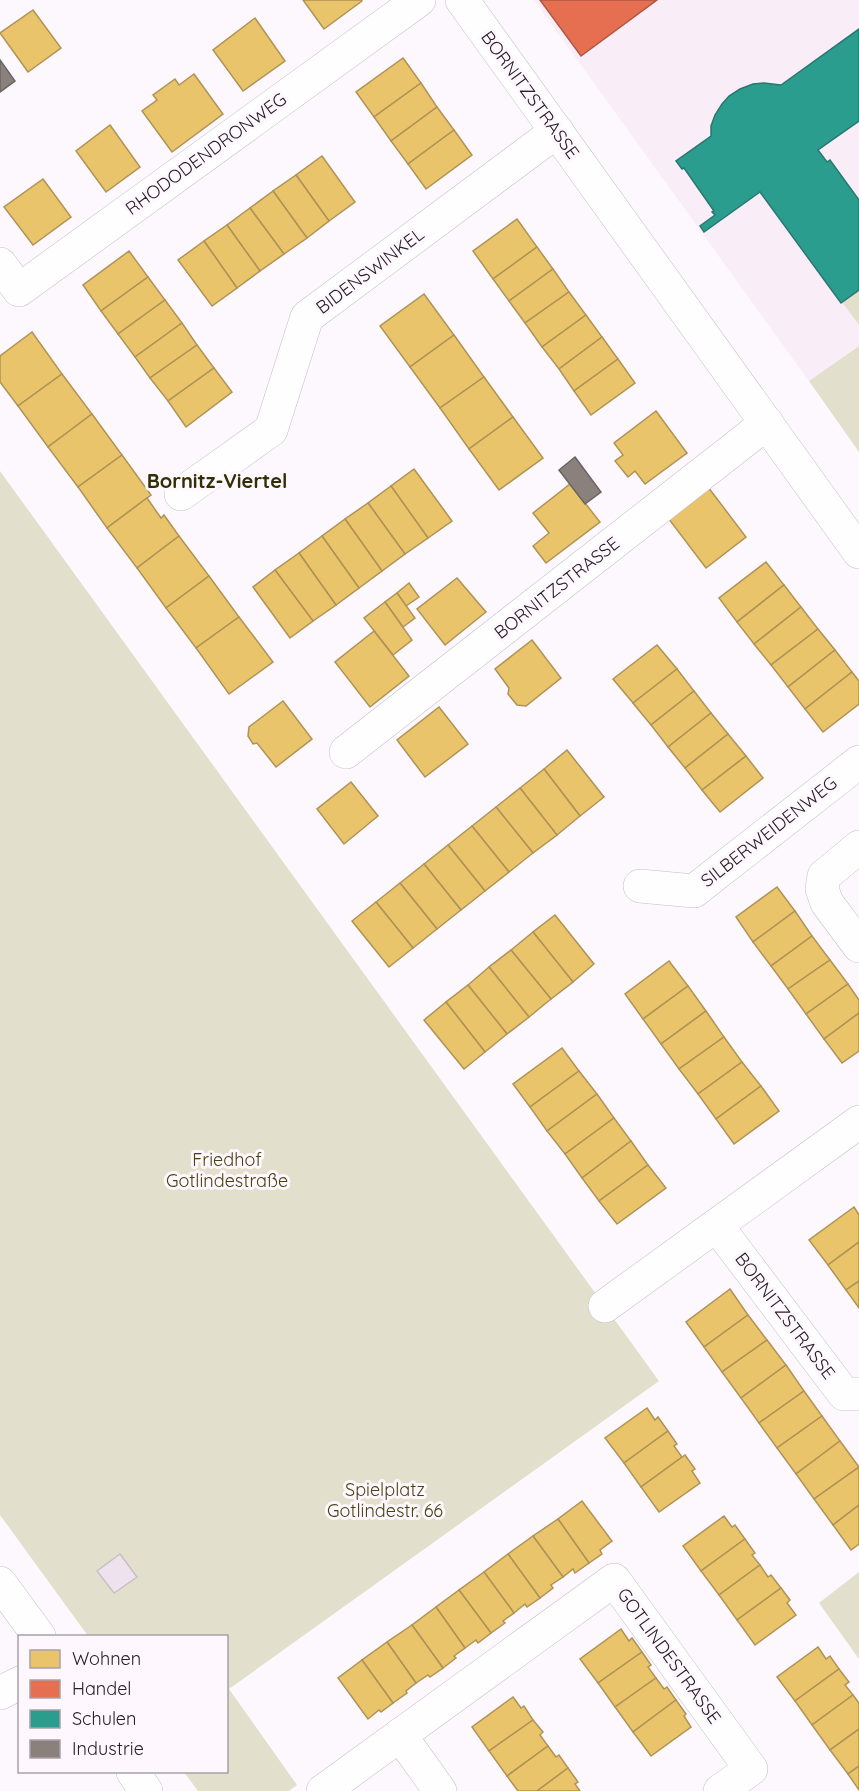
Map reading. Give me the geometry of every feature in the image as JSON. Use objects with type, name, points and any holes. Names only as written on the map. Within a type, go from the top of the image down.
[{"type":"street","name":"RHODODENDRONWEG","points":[[0,264],[19,290],[419,0]]},
{"type":"street","name":"BORNITZSTRASSE","points":[[462,0],[859,552]]},
{"type":"street","name":"BIDENSWINKEL","points":[[181,494],[271,430],[307,317],[557,131]]},
{"type":"street","name":"BORNITZSTRASSE","points":[[346,752],[767,423]]},
{"type":"street","name":"SILBERWEIDENWEG","points":[[640,886],[694,891],[859,762]]},
{"type":"street","points":[[859,847],[824,876],[822,889],[827,903],[859,946]]},
{"type":"street","points":[[605,1306],[859,1122]]},
{"type":"street","name":"BORNITZSTRASSE","points":[[717,1226],[844,1394],[859,1394]]},
{"type":"street","name":"GOTLINDESTRASSE","points":[[323,1791],[614,1580],[751,1769],[720,1791]]},
{"type":"street","points":[[0,1583],[38,1635]]},
{"type":"street","points":[[0,1693],[18,1684]]},
{"type":"street","points":[[400,1735],[441,1791]]},
{"type":"street","points":[[134,1773],[146,1791]]},
{"type":"shaded area","points":[[534,0],[859,0],[859,290],[843,302],[859,325],[859,346],[809,381]]},
{"type":"green space","points":[[859,290],[859,325],[842,302]]},
{"type":"green space","points":[[859,346],[859,452],[809,381]]},
{"type":"green space","name":"Friedhof Gotlindestraße","points":[[0,471],[659,1381],[229,1689],[297,1785],[289,1791],[198,1791],[185,1773],[228,1773],[228,1635],[87,1635],[0,1515]]},
{"type":"green space","points":[[859,1572],[859,1659],[819,1603]]},
{"type":"building: Wohnen","points":[[303,0],[361,0],[362,1],[324,29]]},
{"type":"building: Wohnen","points":[[33,10],[61,48],[28,72],[0,33]]},
{"type":"building: Wohnen","points":[[255,18],[285,61],[243,91],[213,50]]},
{"type":"building: Wohnen","points":[[403,58],[421,83],[374,117],[356,92]]},
{"type":"building: Wohnen","points":[[194,74],[223,114],[172,152],[142,111],[157,100],[153,95],[175,79],[179,85]]},
{"type":"building: Wohnen","points":[[421,83],[437,107],[391,141],[374,117]]},
{"type":"building: Wohnen","points":[[437,107],[454,130],[408,164],[391,141]]},
{"type":"building: Wohnen","points":[[110,125],[140,167],[106,192],[76,151]]},
{"type":"building: Wohnen","points":[[454,130],[472,155],[426,189],[408,164]]},
{"type":"building: Wohnen","points":[[322,156],[355,202],[329,221],[296,175]]},
{"type":"building: Wohnen","points":[[296,175],[329,221],[307,238],[273,191]]},
{"type":"building: Wohnen","points":[[43,179],[71,217],[33,245],[4,207]]},
{"type":"building: Wohnen","points":[[273,191],[307,238],[284,254],[250,208]]},
{"type":"building: Wohnen","points":[[250,208],[284,254],[260,271],[227,225]]},
{"type":"building: Wohnen","points":[[517,219],[537,247],[493,279],[473,251]]},
{"type":"building: Wohnen","points":[[227,225],[260,271],[237,288],[204,241]]},
{"type":"building: Wohnen","points":[[204,241],[237,288],[212,306],[178,260]]},
{"type":"building: Wohnen","points":[[537,247],[553,269],[509,301],[493,279]]},
{"type":"building: Wohnen","points":[[129,251],[148,277],[101,311],[83,285]]},
{"type":"building: Wohnen","points":[[553,269],[569,292],[525,323],[509,301]]},
{"type":"building: Wohnen","points":[[148,277],[165,300],[118,334],[101,311]]},
{"type":"building: Wohnen","points":[[569,292],[586,315],[542,347],[525,323]]},
{"type":"building: Wohnen","points":[[424,294],[454,335],[410,367],[380,326]]},
{"type":"building: Wohnen","points":[[165,300],[182,323],[135,357],[118,334]]},
{"type":"building: Wohnen","points":[[586,315],[602,337],[559,369],[542,347]]},
{"type":"building: Wohnen","points":[[182,323],[197,345],[150,378],[135,357]]},
{"type":"building: Wohnen","points":[[32,332],[62,374],[18,406],[0,382],[0,356]]},
{"type":"building: Wohnen","points":[[454,335],[484,377],[440,408],[410,367]]},
{"type":"building: Wohnen","points":[[602,337],[618,359],[574,391],[559,369]]},
{"type":"building: Wohnen","points":[[197,345],[214,368],[168,401],[150,378]]},
{"type":"building: Wohnen","points":[[618,359],[635,383],[591,415],[574,391]]},
{"type":"building: Wohnen","points":[[214,368],[232,392],[186,427],[168,401]]},
{"type":"building: Wohnen","points":[[62,374],[92,414],[48,447],[18,406]]},
{"type":"building: Wohnen","points":[[484,377],[513,417],[469,449],[440,408]]},
{"type":"building: Wohnen","points":[[656,411],[687,453],[645,484],[635,471],[628,477],[615,461],[623,455],[614,443]]},
{"type":"building: Wohnen","points":[[92,414],[122,455],[78,487],[48,447]]},
{"type":"building: Wohnen","points":[[513,417],[543,458],[499,490],[469,449]]},
{"type":"building: Wohnen","points":[[122,455],[151,495],[107,528],[78,487]]},
{"type":"building: Wohnen","points":[[414,469],[452,521],[428,538],[391,486]]},
{"type":"building: Wohnen","points":[[570,484],[600,522],[546,563],[533,546],[549,533],[533,513]]},
{"type":"building: Wohnen","points":[[391,486],[428,538],[405,554],[368,503]]},
{"type":"building: Wohnen","points":[[708,487],[746,537],[706,568],[668,518]]},
{"type":"building: Wohnen","points":[[147,498],[161,518],[164,515],[179,536],[137,568],[107,528]]},
{"type":"building: Wohnen","points":[[368,503],[405,554],[382,571],[345,519]]},
{"type":"building: Wohnen","points":[[345,519],[382,571],[359,588],[322,536]]},
{"type":"building: Wohnen","points":[[179,536],[209,576],[166,608],[137,568]]},
{"type":"building: Wohnen","points":[[322,536],[359,588],[336,605],[299,553]]},
{"type":"building: Wohnen","points":[[299,553],[336,605],[313,621],[275,570]]},
{"type":"building: Wohnen","points":[[766,562],[784,585],[737,622],[719,598]]},
{"type":"building: Wohnen","points":[[275,570],[313,621],[290,638],[253,587]]},
{"type":"building: Wohnen","points":[[209,576],[239,617],[196,648],[166,608]]},
{"type":"building: Wohnen","points":[[457,578],[486,612],[445,645],[417,609]]},
{"type":"building: Wohnen","points":[[409,583],[419,597],[406,606],[397,593]]},
{"type":"building: Wohnen","points":[[784,585],[801,607],[754,644],[737,622]]},
{"type":"building: Wohnen","points":[[397,593],[415,618],[403,627],[385,602]]},
{"type":"building: Wohnen","points":[[385,602],[412,640],[393,655],[364,618]]},
{"type":"building: Wohnen","points":[[801,607],[818,629],[771,665],[754,644]]},
{"type":"building: Wohnen","points":[[239,617],[273,662],[229,694],[196,648]]},
{"type":"building: Wohnen","points":[[818,629],[835,650],[788,687],[771,665]]},
{"type":"building: Wohnen","points":[[374,631],[409,676],[370,707],[335,662]]},
{"type":"building: Wohnen","points":[[532,640],[561,678],[526,706],[517,705],[508,694],[509,688],[495,669]]},
{"type":"building: Wohnen","points":[[657,645],[677,669],[633,703],[613,679]]},
{"type":"building: Wohnen","points":[[835,650],[852,672],[805,709],[788,687]]},
{"type":"building: Wohnen","points":[[677,669],[694,691],[651,725],[633,703]]},
{"type":"building: Wohnen","points":[[852,672],[859,681],[859,704],[823,732],[805,709]]},
{"type":"building: Wohnen","points":[[694,691],[711,713],[668,747],[651,725]]},
{"type":"building: Wohnen","points":[[283,701],[312,739],[276,767],[257,743],[253,744],[248,736],[249,727]]},
{"type":"building: Wohnen","points":[[439,707],[468,744],[425,777],[397,740]]},
{"type":"building: Wohnen","points":[[711,713],[728,734],[685,768],[668,747]]},
{"type":"building: Wohnen","points":[[728,734],[746,756],[702,790],[685,768]]},
{"type":"building: Wohnen","points":[[567,750],[604,797],[580,816],[544,769]]},
{"type":"building: Wohnen","points":[[746,756],[763,778],[720,812],[702,790]]},
{"type":"building: Wohnen","points":[[544,769],[580,816],[557,835],[520,788]]},
{"type":"building: Wohnen","points":[[351,782],[378,816],[344,844],[317,809]]},
{"type":"building: Wohnen","points":[[520,788],[557,835],[533,853],[496,807]]},
{"type":"building: Wohnen","points":[[496,807],[533,853],[509,872],[472,826]]},
{"type":"building: Wohnen","points":[[472,826],[509,872],[485,891],[448,845]]},
{"type":"building: Wohnen","points":[[448,845],[485,891],[461,910],[424,864]]},
{"type":"building: Wohnen","points":[[424,864],[461,910],[437,929],[400,883]]},
{"type":"building: Wohnen","points":[[400,883],[437,929],[413,948],[376,902]]},
{"type":"building: Wohnen","points":[[777,887],[795,911],[753,942],[736,917]]},
{"type":"building: Wohnen","points":[[376,902],[413,948],[389,967],[352,921]]},
{"type":"building: Wohnen","points":[[795,911],[812,936],[771,966],[753,942]]},
{"type":"building: Wohnen","points":[[555,915],[594,964],[573,982],[533,932]]},
{"type":"building: Wohnen","points":[[533,932],[573,982],[551,999],[511,950]]},
{"type":"building: Wohnen","points":[[812,936],[830,960],[788,989],[771,966]]},
{"type":"building: Wohnen","points":[[511,950],[551,999],[529,1017],[489,967]]},
{"type":"building: Wohnen","points":[[830,960],[848,984],[806,1014],[788,989]]},
{"type":"building: Wohnen","points":[[669,961],[688,986],[643,1019],[625,994]]},
{"type":"building: Wohnen","points":[[489,967],[529,1017],[507,1034],[468,985]]},
{"type":"building: Wohnen","points":[[848,984],[859,1000],[859,1013],[824,1039],[806,1014]]},
{"type":"building: Wohnen","points":[[468,985],[507,1034],[485,1052],[446,1002]]},
{"type":"building: Wohnen","points":[[688,986],[706,1011],[661,1044],[643,1019]]},
{"type":"building: Wohnen","points":[[446,1002],[485,1052],[464,1069],[424,1020]]},
{"type":"building: Wohnen","points":[[706,1011],[724,1037],[679,1069],[661,1044]]},
{"type":"building: Wohnen","points":[[859,1013],[859,1051],[842,1063],[824,1039]]},
{"type":"building: Wohnen","points":[[724,1037],[742,1062],[698,1094],[679,1069]]},
{"type":"building: Wohnen","points":[[562,1048],[579,1071],[530,1107],[513,1084]]},
{"type":"building: Wohnen","points":[[742,1062],[761,1086],[716,1119],[698,1094]]},
{"type":"building: Wohnen","points":[[579,1071],[597,1094],[547,1131],[530,1107]]},
{"type":"building: Wohnen","points":[[761,1086],[779,1111],[734,1144],[716,1119]]},
{"type":"building: Wohnen","points":[[597,1094],[614,1118],[565,1154],[547,1131]]},
{"type":"building: Wohnen","points":[[614,1118],[631,1141],[582,1178],[565,1154]]},
{"type":"building: Wohnen","points":[[631,1141],[648,1165],[599,1201],[582,1178]]},
{"type":"building: Wohnen","points":[[648,1165],[666,1188],[617,1224],[599,1201]]},
{"type":"building: Wohnen","points":[[854,1207],[859,1215],[859,1242],[828,1265],[809,1240]]},
{"type":"building: Wohnen","points":[[859,1242],[859,1281],[846,1290],[828,1265]]},
{"type":"building: Wohnen","points":[[859,1281],[859,1308],[846,1290]]},
{"type":"building: Wohnen","points":[[730,1289],[748,1315],[704,1347],[686,1322]]},
{"type":"building: Wohnen","points":[[748,1315],[767,1340],[722,1372],[704,1347]]},
{"type":"building: Wohnen","points":[[767,1340],[786,1365],[741,1398],[722,1372]]},
{"type":"building: Wohnen","points":[[786,1365],[804,1391],[759,1423],[741,1398]]},
{"type":"building: Wohnen","points":[[804,1391],[822,1416],[777,1448],[759,1423]]},
{"type":"building: Wohnen","points":[[647,1408],[655,1420],[658,1417],[668,1431],[624,1463],[605,1438]]},
{"type":"building: Wohnen","points":[[822,1416],[840,1441],[796,1474],[777,1448]]},
{"type":"building: Wohnen","points":[[668,1431],[677,1444],[674,1446],[682,1457],[641,1487],[624,1463]]},
{"type":"building: Wohnen","points":[[840,1441],[859,1467],[814,1499],[796,1474]]},
{"type":"building: Wohnen","points":[[685,1455],[695,1469],[692,1471],[700,1483],[659,1512],[641,1487]]},
{"type":"building: Wohnen","points":[[859,1467],[859,1505],[833,1525],[814,1499]]},
{"type":"building: Wohnen","points":[[582,1501],[612,1541],[600,1550],[602,1554],[589,1563],[558,1519]]},
{"type":"building: Wohnen","points":[[859,1505],[859,1544],[851,1550],[833,1525]]},
{"type":"building: Wohnen","points":[[724,1516],[732,1527],[735,1525],[745,1539],[701,1571],[683,1546]]},
{"type":"building: Wohnen","points":[[558,1519],[589,1563],[575,1573],[573,1569],[563,1577],[533,1536]]},
{"type":"building: Wohnen","points":[[533,1536],[563,1577],[551,1585],[553,1588],[540,1598],[508,1554]]},
{"type":"building: Wohnen","points":[[745,1539],[755,1553],[752,1555],[760,1565],[719,1595],[701,1571]]},
{"type":"building: Wohnen","points":[[508,1554],[540,1598],[527,1607],[525,1604],[514,1613],[484,1572]]},
{"type":"building: Wohnen","points":[[760,1565],[768,1577],[771,1575],[781,1588],[737,1620],[719,1595]]},
{"type":"building: Wohnen","points":[[484,1572],[514,1613],[491,1633],[459,1590]]},
{"type":"building: Wohnen","points":[[781,1588],[790,1600],[787,1603],[796,1615],[755,1645],[737,1620]]},
{"type":"building: Wohnen","points":[[459,1590],[491,1633],[478,1643],[476,1640],[465,1648],[436,1607]]},
{"type":"building: Wohnen","points":[[436,1607],[465,1648],[443,1668],[412,1625]]},
{"type":"building: Wohnen","points":[[412,1625],[443,1668],[416,1683],[387,1642]]},
{"type":"building: Wohnen","points":[[621,1629],[629,1641],[632,1638],[642,1652],[598,1683],[580,1659]]},
{"type":"building: Wohnen","points":[[387,1642],[416,1683],[393,1703],[362,1660]]},
{"type":"building: Wohnen","points":[[818,1647],[826,1659],[830,1656],[839,1669],[795,1701],[777,1677]]},
{"type":"building: Wohnen","points":[[642,1652],[651,1665],[648,1667],[656,1678],[615,1707],[598,1683]]},
{"type":"building: Wohnen","points":[[362,1660],[393,1703],[368,1719],[338,1678]]},
{"type":"building: Wohnen","points":[[839,1669],[849,1682],[845,1685],[853,1695],[812,1725],[795,1701]]},
{"type":"building: Wohnen","points":[[656,1678],[664,1689],[667,1687],[676,1700],[633,1732],[615,1707]]},
{"type":"building: Wohnen","points":[[853,1695],[859,1703],[859,1729],[830,1750],[812,1725]]},
{"type":"building: Wohnen","points":[[513,1697],[521,1708],[524,1706],[533,1720],[489,1751],[472,1727]]},
{"type":"building: Wohnen","points":[[676,1700],[686,1714],[684,1716],[691,1727],[651,1756],[633,1732]]},
{"type":"building: Wohnen","points":[[533,1720],[543,1732],[540,1735],[548,1746],[507,1776],[489,1751]]},
{"type":"building: Wohnen","points":[[859,1729],[859,1766],[848,1774],[830,1750]]},
{"type":"building: Wohnen","points":[[548,1746],[556,1757],[559,1755],[568,1768],[537,1791],[518,1791],[507,1776]]},
{"type":"building: Wohnen","points":[[859,1766],[859,1790],[848,1774]]},
{"type":"building: Wohnen","points":[[568,1768],[578,1782],[575,1784],[580,1791],[537,1791]]},
{"type":"building: Handel","points":[[540,0],[657,0],[581,56]]},
{"type":"building: Schulen","points":[[859,29],[859,121],[818,150],[827,162],[830,160],[859,200],[859,290],[841,303],[760,192],[704,232],[700,226],[715,215],[712,212],[714,211],[684,168],[682,169],[676,161],[711,136],[711,126],[715,115],[729,96],[753,84],[781,85]]},
{"type":"building: Industrie","points":[[0,60],[15,81],[0,92]]},
{"type":"building: Industrie","points":[[575,457],[601,492],[585,504],[559,470]]},
{"type":"building: Sonstige","points":[[120,1554],[137,1577],[114,1593],[97,1571]]},
{"type":"district","name":"Bornitz-Viertel","points":[[217,481]]},
{"type":"park label","name":"Spielplatz Gotlindestr. 66","points":[[385,1500]]}]
